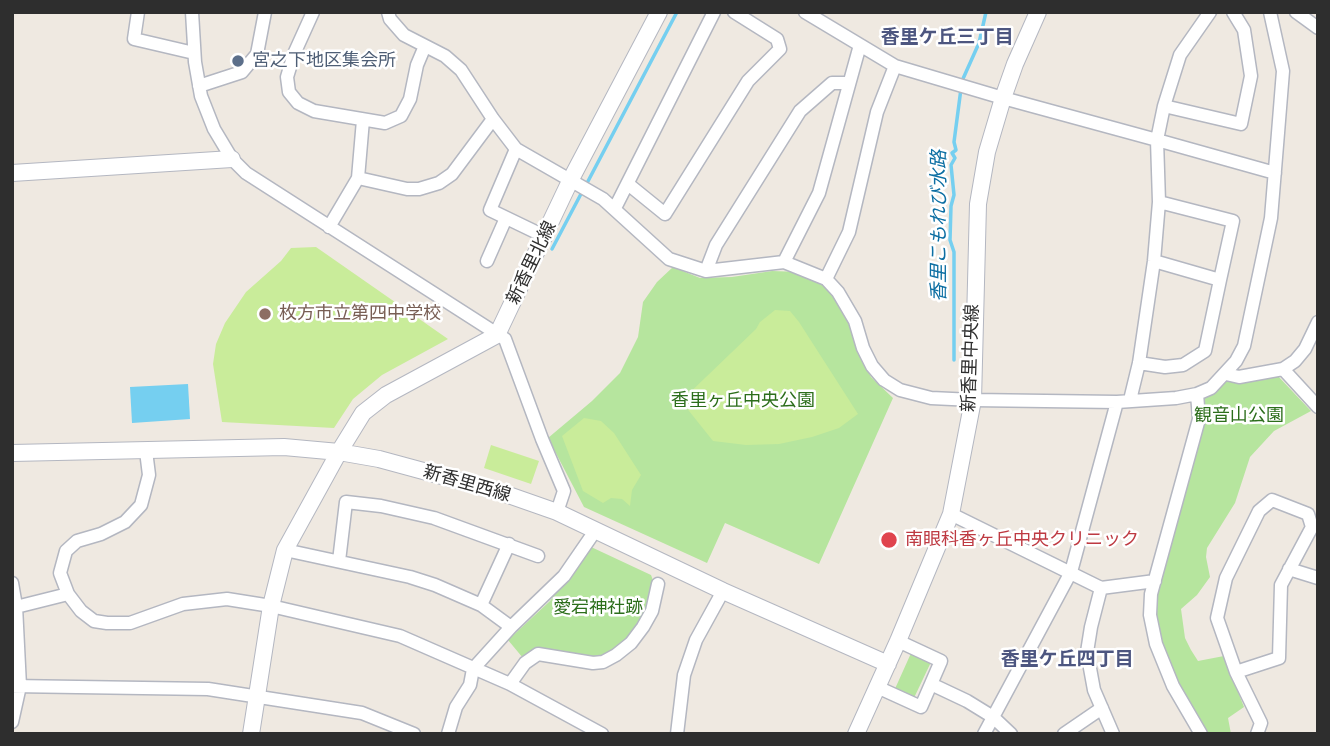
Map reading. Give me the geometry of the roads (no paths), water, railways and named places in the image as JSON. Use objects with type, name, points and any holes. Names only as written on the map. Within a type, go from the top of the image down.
[{"type":"street","points":[[138,12],[134,39],[194,52]]},
{"type":"street","points":[[192,12],[199,86],[214,129],[232,159],[246,173],[505,339],[564,491],[557,512]]},
{"type":"street","points":[[199,86],[242,72],[257,54],[265,12]]},
{"type":"street","points":[[313,12],[287,77],[289,92],[298,103],[314,111],[385,124],[401,116],[410,99],[417,65],[425,46]]},
{"type":"street","points":[[388,12],[390,19],[404,35],[445,56],[461,70],[516,149],[615,208],[669,259],[706,271],[784,262],[826,279],[838,292],[855,321],[863,348],[884,380],[900,390],[932,398],[1123,401],[1176,398],[1211,388],[1226,374],[1244,346],[1270,218],[1283,71],[1270,12]]},
{"type":"street","name":"新香里北線","points":[[497,335],[659,12]]},
{"type":"street","points":[[615,208],[714,12]]},
{"type":"street","points":[[628,184],[665,214],[748,81],[780,49],[776,39],[734,12]]},
{"type":"street","points":[[805,12],[895,66],[1275,173]]},
{"type":"street","name":"新香里中央線","points":[[856,734],[951,514],[973,400],[978,204],[987,152],[1015,64],[1038,12]]},
{"type":"street","points":[[984,734],[1071,572],[1123,401],[1139,363],[1154,261],[1159,201],[1157,140],[1164,106],[1181,55],[1210,12]]},
{"type":"street","points":[[1164,106],[1241,124],[1251,76],[1244,30],[1233,12]]},
{"type":"street","points":[[1296,12],[1318,28]]},
{"type":"street","points":[[784,262],[818,193],[860,45]]},
{"type":"street","points":[[826,279],[849,232],[877,113],[895,66]]},
{"type":"street","points":[[706,271],[716,245],[800,111],[832,83],[849,83]]},
{"type":"street","points":[[358,178],[407,189],[419,189],[439,183],[452,174],[493,119]]},
{"type":"street","points":[[330,226],[358,178],[363,120]]},
{"type":"street","points":[[516,149],[490,211],[545,237]]},
{"type":"street","points":[[12,173],[232,159]]},
{"type":"street","points":[[1139,363],[1165,367],[1183,365],[1205,351],[1233,221],[1159,201]]},
{"type":"street","points":[[487,261],[506,218]]},
{"type":"street","points":[[1154,261],[1220,280]]},
{"type":"street","points":[[1226,374],[1239,377],[1283,369],[1295,361],[1305,349],[1318,322]]},
{"type":"street","points":[[251,734],[271,606],[285,550],[339,452],[363,414],[386,395],[497,335]]},
{"type":"street","points":[[1283,369],[1318,407]]},
{"type":"street","points":[[1197,394],[1199,419],[1154,581],[1150,615],[1156,644],[1173,686],[1201,734]]},
{"type":"street","name":"新香里西線","points":[[12,453],[257,447],[339,452],[379,459],[496,491],[557,512],[723,591],[888,664]]},
{"type":"street","points":[[146,451],[149,475],[141,505],[125,522],[101,534],[77,541],[66,551],[60,573],[68,594],[81,611],[94,621],[107,624],[130,623],[183,604],[226,599],[271,606],[400,636],[510,684],[602,734]]},
{"type":"street","points":[[1236,672],[1279,659],[1281,585],[1312,527],[1308,514],[1272,500],[1259,511],[1226,578],[1217,618],[1236,672],[1261,723],[1257,734]]},
{"type":"street","points":[[339,561],[346,502],[434,518],[538,556]]},
{"type":"street","points":[[951,514],[1101,588],[1154,581]]},
{"type":"street","points":[[448,734],[457,707],[470,685],[473,669],[511,627],[564,576],[595,531]]},
{"type":"street","points":[[481,605],[509,544]]},
{"type":"street","points":[[285,550],[410,577],[481,605],[511,627]]},
{"type":"street","points":[[1289,569],[1318,578]]},
{"type":"street","points":[[12,583],[16,686],[12,722]]},
{"type":"street","points":[[510,684],[525,663],[538,654],[593,663],[603,662],[616,655],[631,643],[643,628],[652,611],[658,584]]},
{"type":"street","points":[[1101,588],[1087,652],[1094,690],[1114,734]]},
{"type":"street","points":[[677,734],[684,675],[696,640],[723,591]]},
{"type":"street","points":[[14,607],[68,594]]},
{"type":"street","points":[[877,687],[920,707],[931,684],[941,661],[898,641]]},
{"type":"street","points":[[931,684],[993,717],[1011,734]]},
{"type":"street","points":[[16,686],[208,689],[362,713],[414,734]]},
{"type":"street","points":[[1063,734],[1102,708]]},
{"type":"water","points":[[188,384],[190,419],[132,423],[130,387]]},
{"type":"waterway","points":[[586,185],[677,12]]},
{"type":"waterway","name":"香里こもれび水路","points":[[954,360],[954,252],[950,240],[954,195],[951,165],[955,158],[952,153],[956,150],[954,142],[962,81],[979,43],[986,12]]},
{"type":"waterway","points":[[552,249],[582,192]]},
{"type":"place","name":"宮之下地区集会所","points":[[238,61]]},
{"type":"place","name":"枚方市立第四中学校","points":[[265,314]]},
{"type":"place","name":"南眼科香ヶ丘中央クリニック","points":[[889,540]]},
{"type":"district","name":"香里ケ丘三丁目","points":[[947,38]]},
{"type":"district","name":"香里ケ丘四丁目","points":[[1067,660]]},
{"type":"park label","name":"香里ヶ丘中央公園","points":[[743,401]]},
{"type":"park label","name":"観音山公園","points":[[1239,416]]},
{"type":"park label","name":"愛宕神社跡","points":[[598,608]]}]
